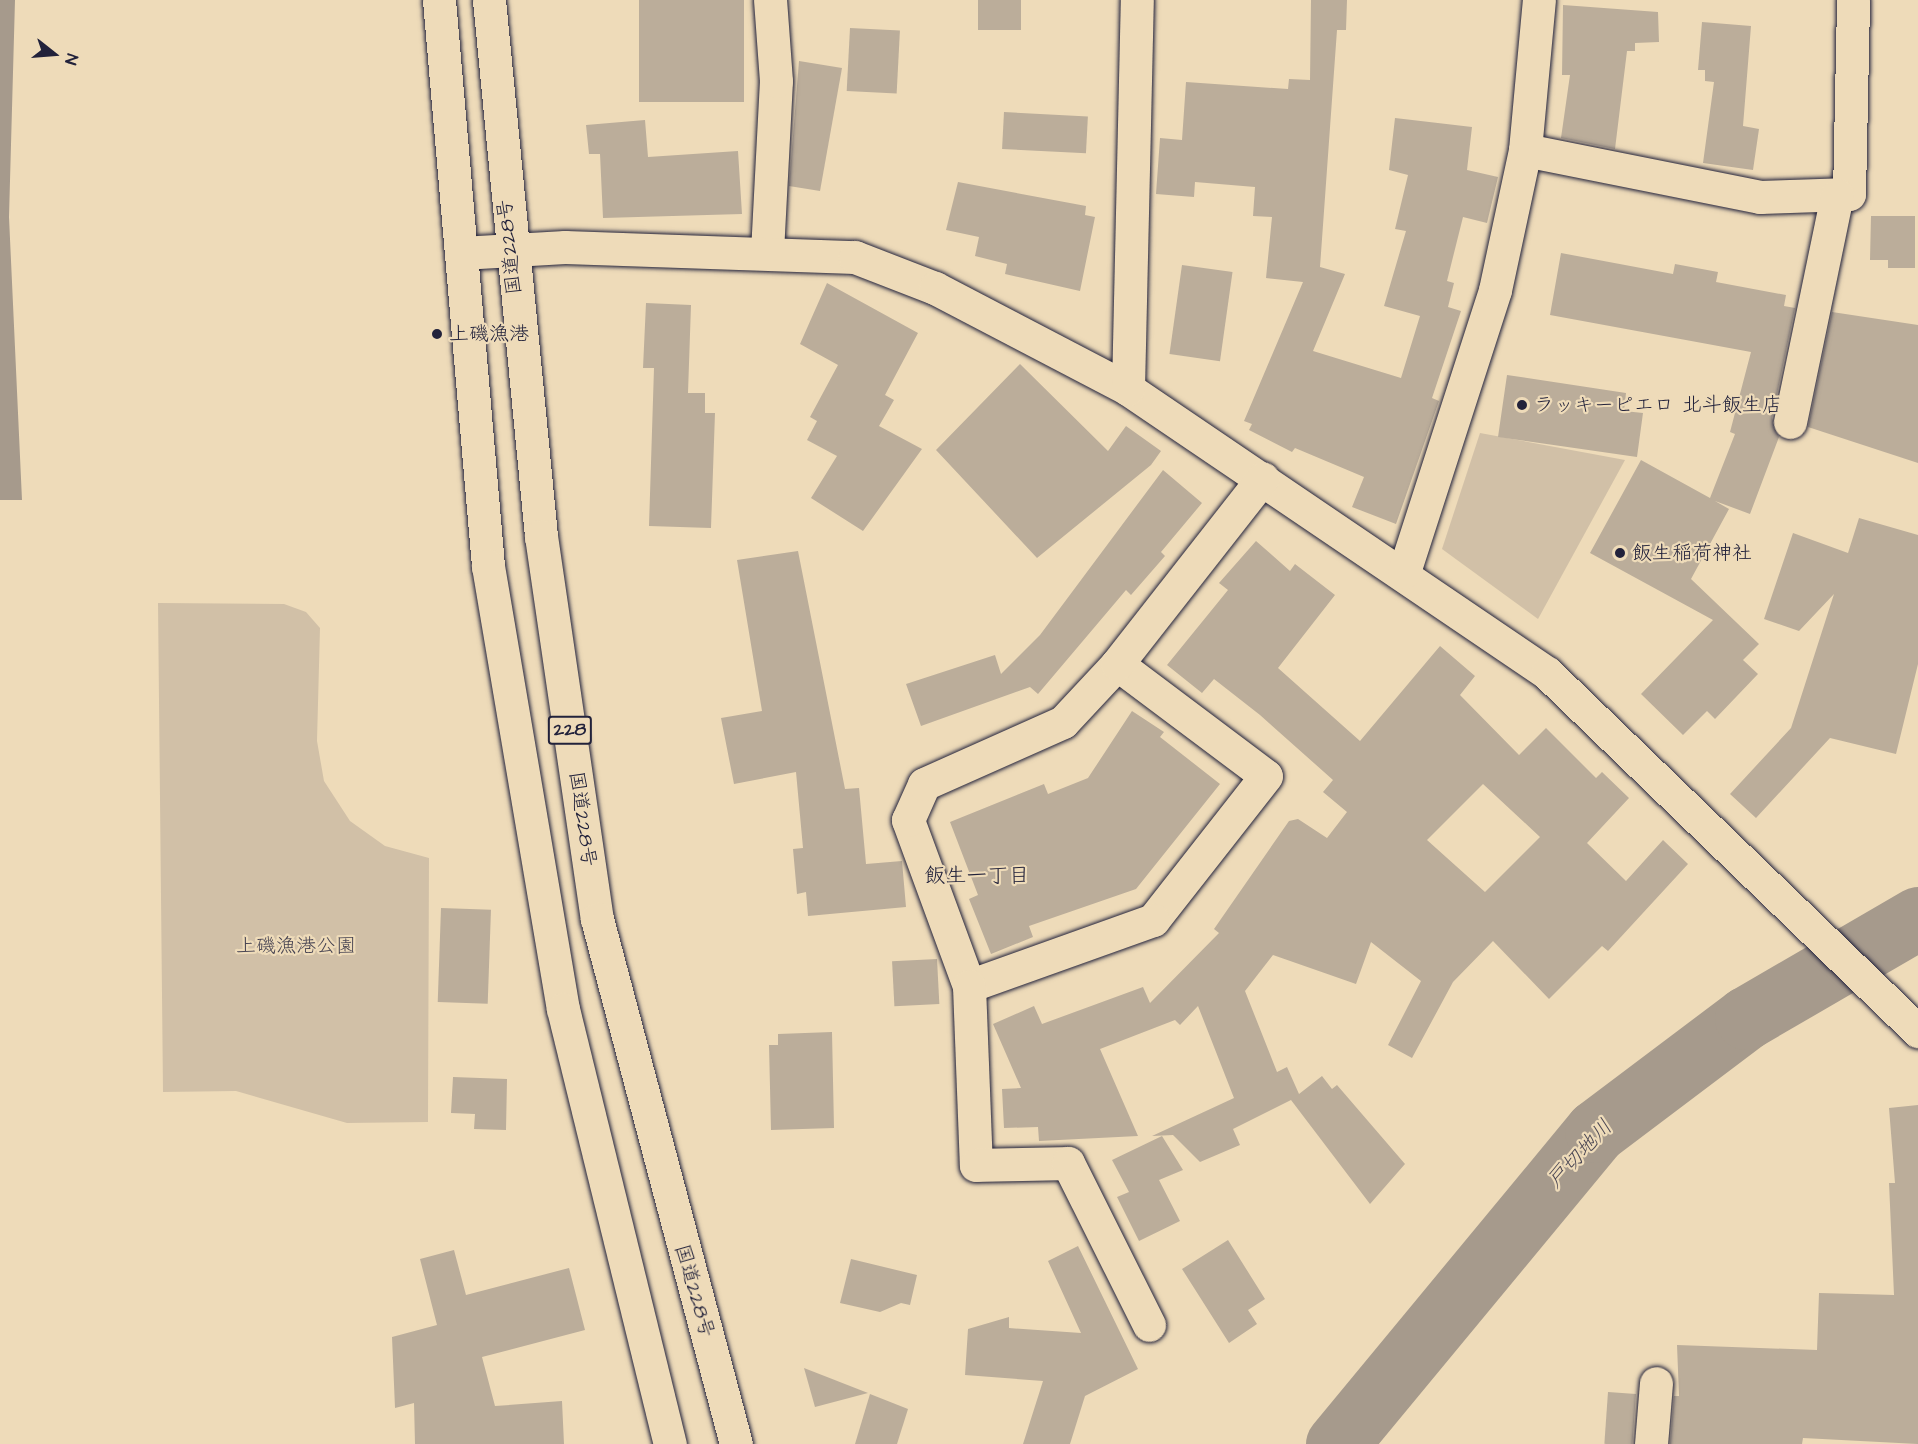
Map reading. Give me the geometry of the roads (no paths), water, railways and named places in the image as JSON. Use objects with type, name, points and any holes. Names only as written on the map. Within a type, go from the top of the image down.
[{"type":"main road","name":"228","points":[[439,0],[488,566],[563,1009],[670,1444]]},
{"type":"main road","name":"国道228号","points":[[489,0],[510,247],[541,536],[597,919],[736,1444]]},
{"type":"main road","points":[[767,252],[776,81],[771,0]]},
{"type":"main road","points":[[1128,389],[1137,0]]},
{"type":"main road","points":[[1404,572],[1478,354],[1525,150],[1539,0]]},
{"type":"main road","points":[[1525,150],[1760,197],[1849,194],[1853,0]]},
{"type":"main road","points":[[1790,422],[1837,195]]},
{"type":"main road","points":[[462,253],[510,247],[767,252],[865,261],[935,288],[1128,389],[1404,572],[1547,673],[1747,869],[1918,1031]]},
{"type":"main road","points":[[1149,1324],[1068,1163],[976,1165],[969,986],[908,820],[924,784],[1063,722],[1117,664],[1263,478]]},
{"type":"main road","points":[[969,986],[1153,920],[1266,776],[1117,664]]},
{"type":"main road","points":[[1651,1444],[1656,1383]]},
{"type":"waterway","name":"戸切地川","points":[[1337,1444],[1596,1131],[1746,1018],[1918,918]]},
{"type":"place","name":"上磯漁港","points":[[437,334]]},
{"type":"place","name":"ラッキーピエロ 北斗飯生店","points":[[1522,405]]},
{"type":"place","name":"飯生稲荷神社","points":[[1620,553]]},
{"type":"district","name":"飯生一丁目","points":[[977,876]]},
{"type":"park label","name":"上磯漁港公園","points":[[296,946]]}]
